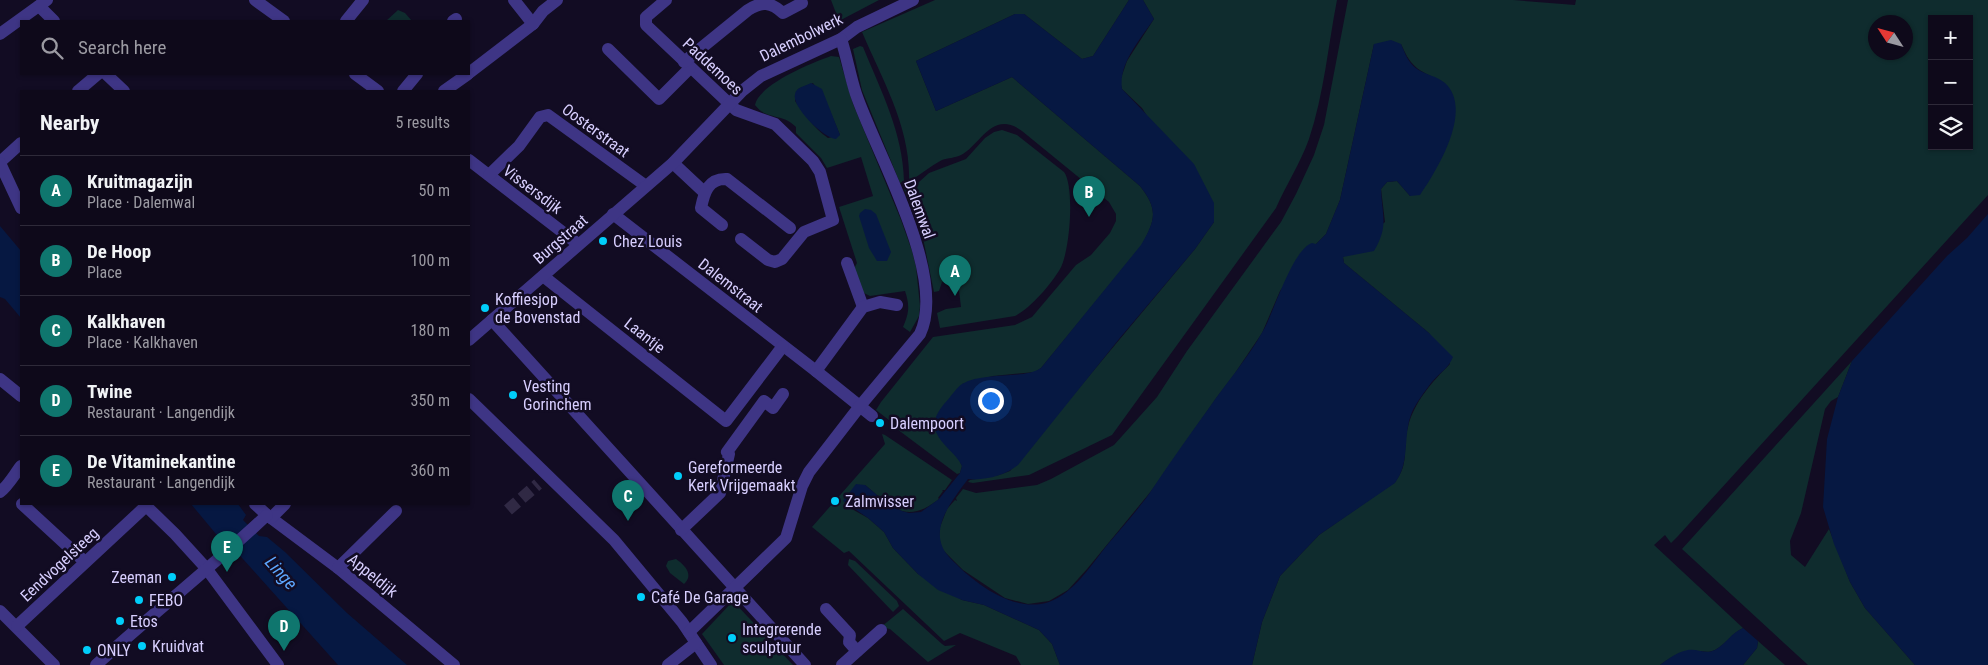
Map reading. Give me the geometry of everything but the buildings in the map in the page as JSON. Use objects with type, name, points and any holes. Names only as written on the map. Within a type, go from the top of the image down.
[{"type":"street","points":[[255,0],[283,20]]},
{"type":"street","points":[[347,20],[363,0]]},
{"type":"street","points":[[514,0],[533,24]]},
{"type":"street","points":[[470,68],[533,24],[543,11],[558,0]]},
{"type":"street","name":"Paddemoes","points":[[666,0],[646,17],[646,22],[687,65],[730,104],[743,113],[775,124],[814,161],[820,172],[833,220],[804,232],[782,259],[775,262],[768,260],[741,239]]},
{"type":"street","name":"Dalembolwerk","points":[[674,162],[754,81],[770,70],[841,39],[857,28],[913,0]]},
{"type":"street","points":[[0,34],[43,3],[53,20]]},
{"type":"street","points":[[608,49],[659,99],[687,65],[748,10],[757,4],[769,4],[783,12],[802,3]]},
{"type":"street","name":"Dalemwal","points":[[668,665],[734,586],[786,538],[804,481],[860,406],[920,334],[926,320],[928,302],[916,244],[856,94],[841,39]]},
{"type":"street","points":[[79,90],[97,75]]},
{"type":"street","points":[[107,75],[123,90]]},
{"type":"street","points":[[356,75],[377,90]]},
{"type":"street","points":[[403,90],[416,75]]},
{"type":"street","points":[[445,90],[462,75]]},
{"type":"street","name":"Oosterstraat","points":[[489,175],[519,146],[540,116],[548,115],[646,186]]},
{"type":"street","points":[[20,144],[0,163],[20,206]]},
{"type":"street","name":"Vissersdijk","points":[[470,161],[578,244]]},
{"type":"street","points":[[674,162],[704,192]]},
{"type":"street","name":"Burgstraat","points":[[470,339],[674,162]]},
{"type":"street","points":[[722,225],[701,208],[704,192],[718,180],[730,180],[790,228]]},
{"type":"street","name":"Dalemstraat","points":[[613,214],[872,416]]},
{"type":"street","points":[[847,263],[863,307]]},
{"type":"street","name":"Laantje","points":[[543,276],[726,420],[783,346]]},
{"type":"street","points":[[816,371],[863,307],[880,302],[897,305]]},
{"type":"street","points":[[492,320],[805,665]]},
{"type":"street","points":[[1,382],[20,395]]},
{"type":"street","points":[[681,530],[720,493],[729,454],[727,452],[764,402],[773,408],[783,394]]},
{"type":"street","points":[[470,400],[516,446],[542,479],[614,540],[692,638],[711,665]]},
{"type":"street","points":[[20,467],[3,490],[20,502]]},
{"type":"street","points":[[24,505],[85,562]]},
{"type":"street","points":[[145,505],[206,568],[278,665]]},
{"type":"street","name":"Eendvogelsteeg","points":[[17,626],[145,505]]},
{"type":"street","name":"Appeldijk","points":[[256,505],[338,568],[454,665]]},
{"type":"street","points":[[96,665],[206,568],[284,505]]},
{"type":"street","points":[[338,568],[396,511]]},
{"type":"street","points":[[826,608],[850,635],[849,642],[857,652]]},
{"type":"street","points":[[0,611],[54,665]]},
{"type":"street","points":[[842,665],[881,630]]},
{"type":"green space","points":[[831,0],[879,0],[839,21]]},
{"type":"green space","points":[[935,0],[1129,0],[1093,56],[1082,59],[1024,14],[1015,14],[916,61],[936,111],[1012,77],[1140,186],[1150,202],[1153,215],[1150,229],[1142,245],[1041,368],[1035,372],[993,376],[962,384],[960,462],[962,466],[960,473],[957,474],[893,426],[894,424],[876,410],[933,337],[1015,325],[1032,317],[1076,265],[1091,255],[1110,233],[1116,221],[1116,214],[1109,202],[1022,131],[1012,125],[1002,124],[987,131],[961,155],[942,160],[909,181],[908,161],[900,123],[894,104],[862,32]]},
{"type":"green space","points":[[1143,0],[1337,0],[1322,87],[1309,139],[1276,208],[1112,435],[1029,475],[973,483],[968,482],[1010,471],[1195,249],[1214,222],[1142,108],[1122,89],[1120,81],[1127,61],[1154,19]]},
{"type":"green space","points":[[1348,0],[1513,0],[1575,5],[1576,0],[1988,0],[1988,195],[1678,536],[1671,543],[1665,535],[1654,545],[1743,628],[1715,650],[1683,653],[1660,665],[1252,665],[1262,622],[1280,576],[1319,535],[1395,482],[1403,468],[1406,435],[1415,409],[1430,385],[1450,364],[1429,333],[1344,263],[1343,257],[1385,222],[1381,189],[1387,182],[1397,181],[1410,196],[1444,83],[1423,72],[1413,64],[1401,44],[1374,44],[1340,200],[1326,234],[1316,244],[1280,291],[1262,333],[1152,490],[1068,590],[1049,601],[1028,604],[1005,598],[963,570],[942,549],[939,537],[940,527],[947,509],[955,500],[957,501],[956,498],[963,489],[976,493],[1037,485],[1114,445],[1157,397],[1187,351],[1281,222],[1314,155],[1324,125]]},
{"type":"green space","points":[[398,10],[405,13],[411,20],[387,20]]},
{"type":"green space","points":[[860,46],[863,47],[884,96],[900,146],[904,181],[900,183],[862,90],[853,49]]},
{"type":"green space","points":[[831,56],[839,57],[853,104],[912,251],[916,267],[920,306],[919,316],[910,332],[903,327],[908,309],[905,291],[870,296],[862,292],[853,271],[857,263],[839,207],[873,196],[861,157],[827,168],[821,158],[796,133],[796,127],[791,122],[764,113],[755,105],[766,89],[776,82],[787,75]],"holes":[[[813,83],[830,111],[840,135],[828,138],[814,125],[795,101],[798,89]]]},
{"type":"green space","points":[[1002,130],[1017,135],[1064,172],[1069,191],[1070,220],[1069,235],[1063,261],[1060,269],[1046,288],[1021,313],[1015,316],[940,328],[937,313],[946,309],[961,307],[958,282],[942,282],[939,291],[934,292],[922,233],[904,189],[919,182],[929,173],[966,159],[985,138],[994,132]]},
{"type":"green space","points":[[1852,361],[1838,397],[1831,401],[1825,409],[1801,513],[1790,541],[1791,555],[1805,567],[1829,529],[1850,582],[1865,608],[1915,665],[1808,665],[1682,549]]},
{"type":"green space","points":[[882,434],[952,480],[945,490],[942,490],[939,499],[917,511],[908,512],[892,506],[865,485],[861,486],[850,508],[868,518],[884,532],[893,548],[918,574],[962,600],[984,605],[1039,630],[1052,644],[1060,665],[1021,665],[1016,656],[960,633],[944,641],[849,551],[844,553],[812,527],[885,444]]},
{"type":"green space","points":[[676,559],[687,570],[688,577],[684,584],[670,573],[666,566],[668,561]]},
{"type":"green space","points":[[849,559],[855,561],[897,601],[899,606],[893,612],[848,565]]},
{"type":"green space","points":[[733,601],[793,665],[724,665],[702,634]]},
{"type":"green space","points":[[903,609],[942,644],[945,646],[956,645],[928,662],[890,629],[881,627]]},
{"type":"green space","points":[[1758,641],[1785,665],[1743,665],[1757,648]]},
{"type":"water","points":[[1129,0],[1143,0],[1154,19],[1127,61],[1123,70],[1122,89],[1194,164],[1214,203],[1214,222],[1195,249],[1119,339],[1018,465],[1007,472],[994,476],[968,479],[949,507],[940,527],[940,538],[943,548],[950,558],[970,577],[995,594],[1008,600],[1035,605],[1049,602],[1067,592],[1074,585],[1143,503],[1251,351],[1263,331],[1297,257],[1305,248],[1312,243],[1316,244],[1326,234],[1340,200],[1374,44],[1391,40],[1401,44],[1407,58],[1414,67],[1445,83],[1453,95],[1456,108],[1450,140],[1435,171],[1420,195],[1410,196],[1397,181],[1387,182],[1381,189],[1384,221],[1382,235],[1374,251],[1343,257],[1344,263],[1429,333],[1453,357],[1434,379],[1412,412],[1407,431],[1403,466],[1395,483],[1319,535],[1280,576],[1262,622],[1252,665],[1060,665],[1052,644],[1039,630],[984,605],[962,600],[938,590],[918,574],[893,548],[884,532],[868,518],[843,501],[856,484],[865,485],[889,505],[909,513],[921,512],[939,499],[960,473],[962,466],[936,432],[936,417],[944,404],[962,384],[971,380],[992,376],[1024,374],[1041,368],[1141,245],[1153,216],[1150,202],[1140,186],[1012,77],[936,111],[916,61],[1015,14],[1024,14],[1082,59],[1093,56]]},
{"type":"water","points":[[811,83],[822,89],[840,135],[836,139],[824,133],[809,121],[798,106],[795,99],[796,92],[799,88]]},
{"type":"water","points":[[865,209],[871,210],[876,214],[891,252],[887,261],[877,261],[869,248],[859,216]]},
{"type":"water","points":[[1988,214],[1988,665],[1915,665],[1865,608],[1850,582],[1834,544],[1823,507],[1827,439],[1838,397],[1852,361],[1947,256],[1967,238]]},
{"type":"water","points":[[0,226],[20,250],[20,317],[5,299],[0,297]]},
{"type":"water","name":"Linge","points":[[192,505],[239,505],[246,515],[243,520],[259,536],[267,537],[285,552],[347,613],[407,665],[338,665],[225,539],[221,540]]},
{"type":"water","points":[[1743,628],[1758,641],[1757,648],[1743,665],[1660,665],[1684,651],[1708,652],[1715,650]]},
{"type":"tunnel","points":[[508,510],[538,484]]},
{"type":"place","name":"De Hoop","points":[[1089,217]]},
{"type":"place","name":"Chez Louis","points":[[603,241]]},
{"type":"place","name":"Kruitmagazijn","points":[[955,296]]},
{"type":"place","name":"Koffiesjop de Bovenstad","points":[[485,308]]},
{"type":"place","name":"Vesting Gorinchem","points":[[513,395]]},
{"type":"place","name":"Dalempoort","points":[[880,423]]},
{"type":"place","name":"Gereformeerde Kerk Vrijgemaakt","points":[[678,476]]},
{"type":"place","name":"Zalmvisser","points":[[835,501]]},
{"type":"place","name":"Kalkhaven","points":[[628,521]]},
{"type":"place","name":"De Vitaminekantine","points":[[227,572]]},
{"type":"place","name":"Zeeman","points":[[172,577]]},
{"type":"place","name":"Café De Garage","points":[[641,597]]},
{"type":"place","name":"FEBO","points":[[139,600]]},
{"type":"place","name":"Etos","points":[[120,621]]},
{"type":"place","name":"Integrerende sculptuur","points":[[732,638]]},
{"type":"place","name":"Kruidvat","points":[[142,646]]},
{"type":"place","name":"ONLY","points":[[87,650]]},
{"type":"place","name":"Twine","points":[[284,651]]}]
